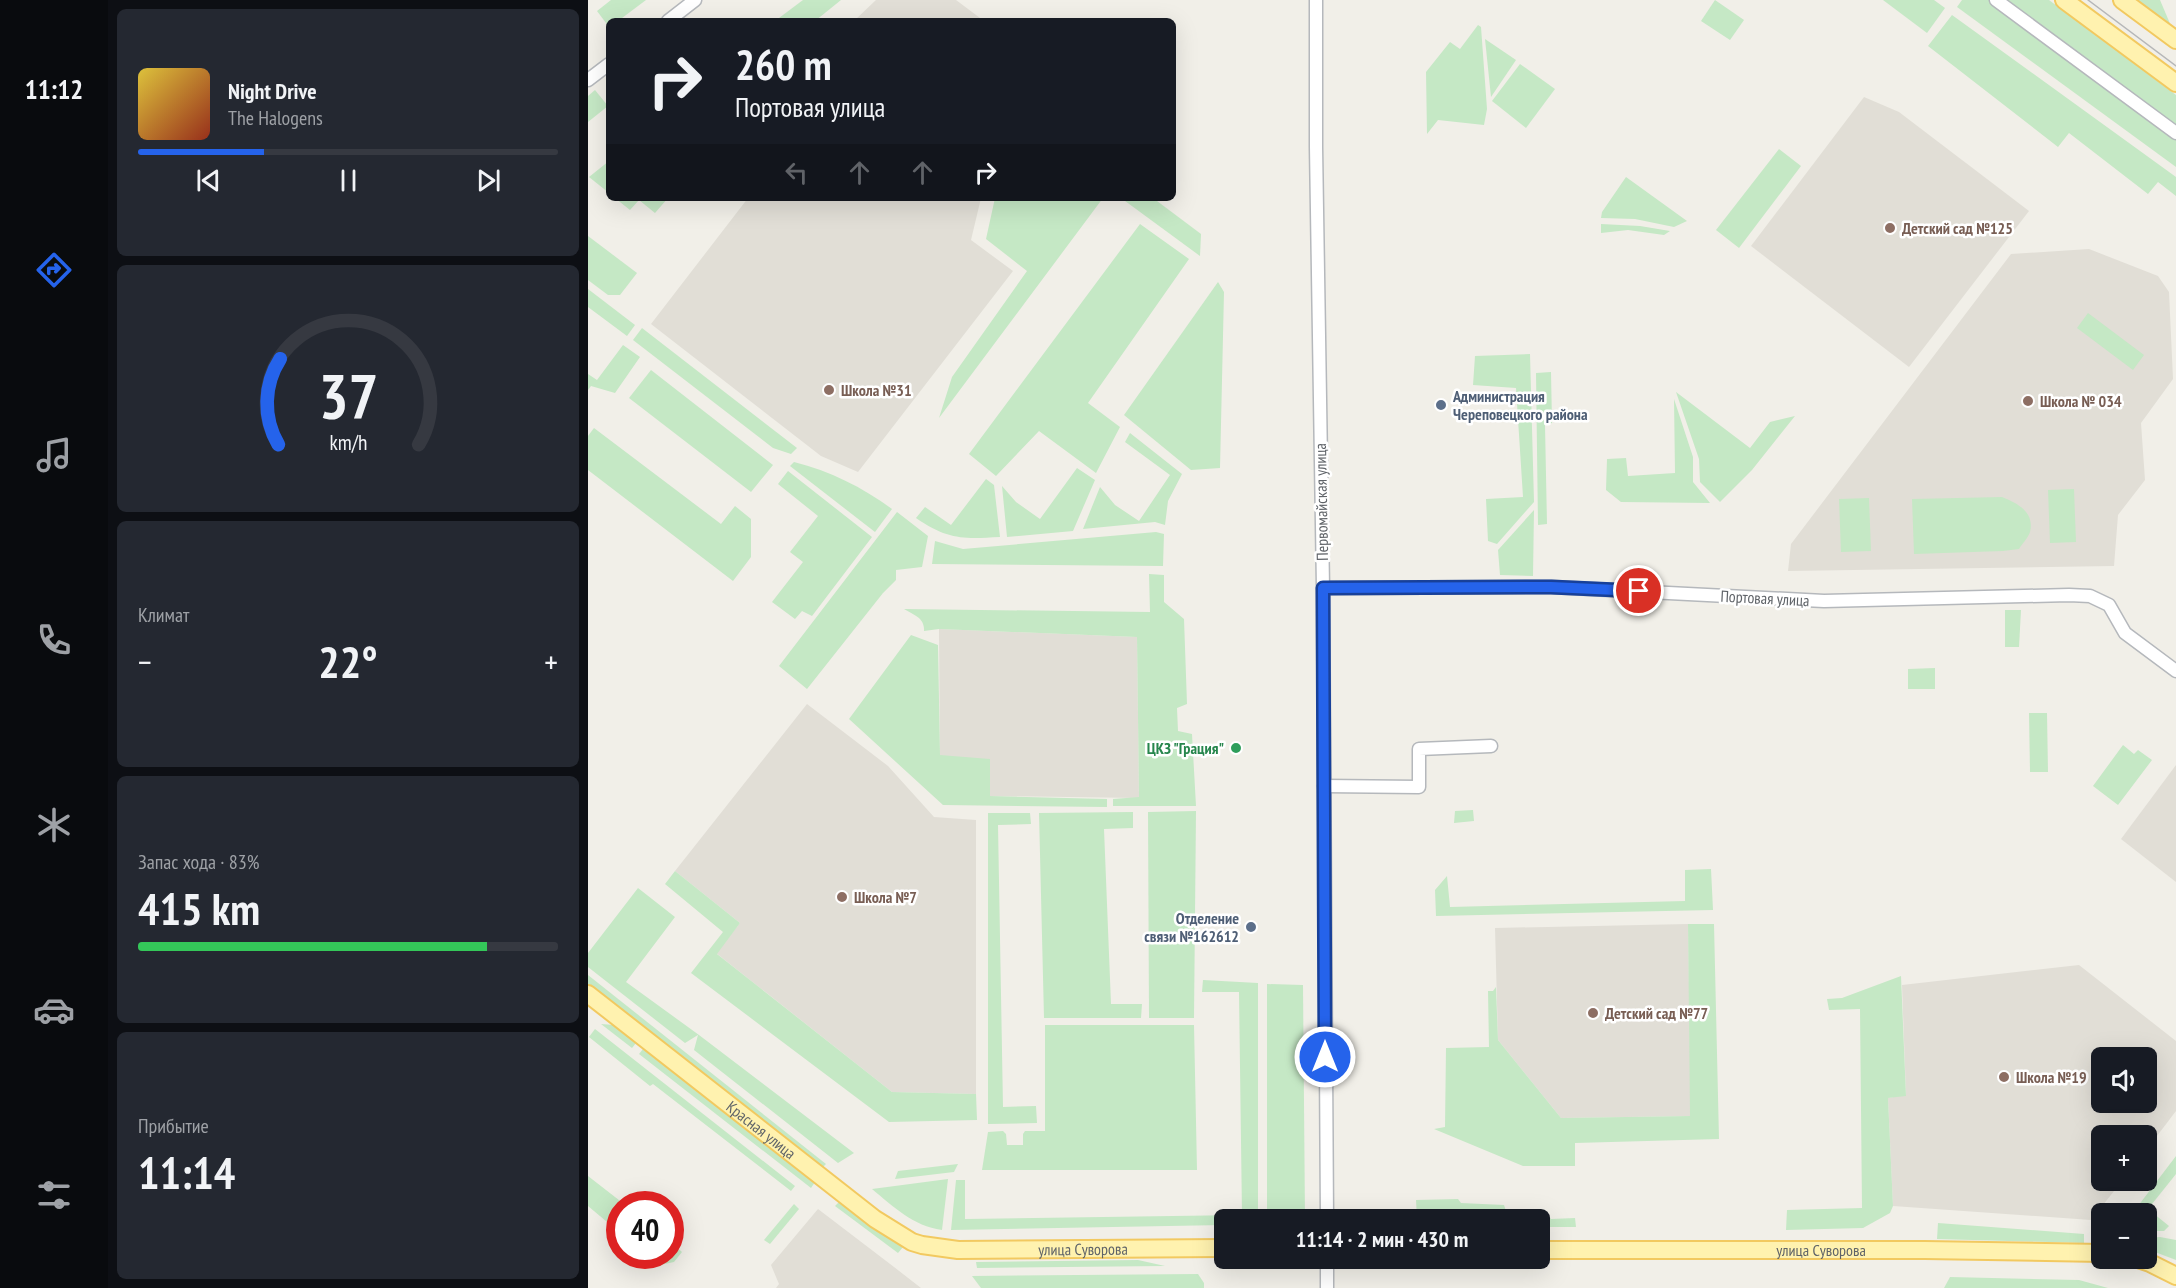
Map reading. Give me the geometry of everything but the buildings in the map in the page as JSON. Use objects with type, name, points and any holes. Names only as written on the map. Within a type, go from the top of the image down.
[{"type":"main road","points":[[2064,0],[2176,83]]},
{"type":"main road","points":[[2122,0],[2176,40]]},
{"type":"main road","name":"Красная улица","points":[[588,994],[875,1219],[912,1242],[944,1248]]},
{"type":"main road","name":"улица Суворова","points":[[944,1248],[970,1251],[1214,1248]]},
{"type":"main road","name":"улица Суворова","points":[[1550,1250],[1933,1250],[2091,1253]]},
{"type":"main road","points":[[2157,1266],[2176,1276]]},
{"type":"street","points":[[672,18],[695,0]]},
{"type":"street","name":"Первомайская улица","points":[[1316,0],[1323,588],[1326,1209]]},
{"type":"street","points":[[1996,0],[2176,134]]},
{"type":"street","points":[[588,80],[606,66]]},
{"type":"street","name":"Портовая улица","points":[[1323,588],[1551,587],[1824,601],[2090,596],[2109,605],[2125,633],[2176,671]]},
{"type":"street","points":[[1324,786],[1419,787],[1419,749],[1491,746]]},
{"type":"street","points":[[1327,1269],[1328,1288]]},
{"type":"shaded area","points":[[876,0],[956,0],[980,18],[857,18]]},
{"type":"shaded area","name":"Детский сад №125","points":[[1864,97],[1899,112],[2029,211],[1909,367],[1751,246]]},
{"type":"shaded area","name":"Школа №31","points":[[746,201],[980,201],[971,240],[1013,271],[858,472],[821,456],[651,324]]},
{"type":"shaded area","name":"Школа № 034","points":[[2089,249],[2158,276],[2169,292],[2173,379],[2141,423],[2145,480],[2118,515],[2114,566],[1788,571],[1791,544],[2011,254]]},
{"type":"shaded area","points":[[939,629],[1137,637],[1139,798],[989,796],[940,755]]},
{"type":"shaded area","name":"Школа №7","points":[[807,704],[888,766],[934,817],[976,820],[976,1094],[892,1092],[716,953],[740,923],[675,871]]},
{"type":"shaded area","points":[[2176,765],[2176,882],[2121,839]]},
{"type":"shaded area","name":"Детский сад №77","points":[[1688,924],[1691,1116],[1561,1118],[1498,1040],[1495,928]]},
{"type":"shaded area","name":"Школа №19","points":[[2079,965],[2176,1041],[2176,1111],[2157,1136],[2157,1125],[2091,1125],[2091,1191],[2114,1191],[2105,1203],[2091,1203],[2091,1220],[1893,1206],[1888,1098],[1906,1095],[1902,985]]},
{"type":"shaded area","points":[[818,1209],[921,1288],[776,1288],[779,1284],[771,1265]]},
{"type":"green space","points":[[611,0],[646,0],[622,18],[606,18],[606,23],[597,11]]},
{"type":"green space","points":[[803,0],[841,0],[819,18],[779,18]]},
{"type":"green space","points":[[1715,0],[1744,20],[1730,40],[1701,21]]},
{"type":"green space","points":[[1883,0],[1934,0],[1945,8],[1927,33]]},
{"type":"green space","points":[[1962,0],[1989,0],[2176,139],[2176,167],[1957,7]]},
{"type":"green space","points":[[2006,0],[2049,0],[2176,95],[2176,127]]},
{"type":"green space","points":[[2131,0],[2160,0],[2174,33]]},
{"type":"green space","points":[[1952,15],[2176,177],[2176,196],[2158,182],[2148,194],[2069,133],[2058,147],[1928,46]]},
{"type":"green space","points":[[1478,25],[1481,27],[1487,109],[1484,125],[1438,120],[1427,134],[1426,72],[1450,42],[1460,49]]},
{"type":"green space","points":[[1485,39],[1516,60],[1491,97]]},
{"type":"green space","points":[[1520,64],[1555,89],[1526,128],[1492,101]]},
{"type":"green space","points":[[595,90],[606,104],[606,108],[588,122],[588,96]]},
{"type":"green space","points":[[1779,149],[1801,166],[1739,248],[1716,230]]},
{"type":"green space","points":[[606,163],[606,191],[589,177]]},
{"type":"green space","points":[[1626,177],[1687,221],[1674,227],[1635,219],[1601,218],[1602,212]]},
{"type":"green space","points":[[619,201],[638,201],[630,210]]},
{"type":"green space","points":[[640,201],[665,201],[655,213]]},
{"type":"green space","points":[[994,201],[1101,201],[939,418],[952,377],[1027,271],[986,239]]},
{"type":"green space","points":[[1125,201],[1157,201],[1201,234],[1200,256]]},
{"type":"green space","points":[[1140,224],[1189,259],[1088,403],[1120,427],[1096,473],[1039,431],[996,476],[969,454]]},
{"type":"green space","points":[[1601,224],[1640,226],[1670,231],[1664,235],[1628,230],[1601,233]]},
{"type":"green space","points":[[588,236],[637,273],[620,295],[608,295],[588,280]]},
{"type":"green space","points":[[1218,282],[1224,292],[1220,468],[1191,470],[1124,415]]},
{"type":"green space","points":[[588,289],[635,325],[627,336],[588,307]]},
{"type":"green space","points":[[2088,313],[2144,355],[2133,370],[2077,328]]},
{"type":"green space","points":[[642,328],[797,448],[791,454],[773,448],[633,340]]},
{"type":"green space","points":[[623,345],[640,357],[615,393],[591,386],[588,390],[588,374],[597,380]]},
{"type":"green space","points":[[1530,354],[1534,502],[1497,544],[1488,541],[1486,499],[1523,497],[1516,388],[1473,385],[1475,356]]},
{"type":"green space","points":[[651,370],[773,465],[751,492],[629,398]]},
{"type":"green space","points":[[1551,372],[1552,423],[1545,425],[1547,524],[1538,525],[1536,373]]},
{"type":"green space","points":[[1676,392],[1750,448],[1770,422],[1795,416],[1752,470],[1720,502],[1700,482],[1699,459]]},
{"type":"green space","points":[[1674,399],[1693,457],[1693,482],[1710,503],[1621,502],[1606,490],[1607,459],[1626,458],[1628,476],[1675,473]]},
{"type":"green space","points":[[594,428],[721,524],[735,506],[751,519],[751,557],[733,581],[588,470],[588,436]]},
{"type":"green space","points":[[1130,433],[1182,474],[1168,501],[1165,525],[1155,522],[1083,529],[1100,487],[1115,505],[1139,521],[1170,475],[1125,442]]},
{"type":"green space","points":[[794,462],[845,481],[892,509],[875,532],[790,466]]},
{"type":"green space","points":[[1077,468],[1095,480],[1073,531],[1007,537],[1002,486],[1016,502],[1040,519]]},
{"type":"green space","points":[[788,471],[872,537],[812,616],[802,611],[795,619],[772,602],[803,562],[790,552],[818,516],[778,484]]},
{"type":"green space","points":[[986,479],[994,485],[1000,537],[966,538],[947,534],[937,531],[916,518],[925,507],[951,525]]},
{"type":"green space","points":[[2074,489],[2076,542],[2050,543],[2048,490]]},
{"type":"green space","points":[[2002,497],[2019,505],[2030,519],[2030,532],[2019,549],[1914,554],[1912,499]]},
{"type":"green space","points":[[1869,498],[1871,551],[1841,552],[1839,499]]},
{"type":"green space","points":[[1534,510],[1533,576],[1500,575],[1498,550]]},
{"type":"green space","points":[[897,512],[928,536],[922,567],[896,570],[896,580],[883,593],[807,689],[779,666]]},
{"type":"green space","points":[[1156,532],[1164,534],[1163,566],[932,564],[935,541],[963,549]]},
{"type":"green space","points":[[1149,574],[1164,575],[1164,602],[1184,619],[1187,704],[1177,708],[1178,731],[1192,734],[1196,806],[1113,806],[1113,799],[1139,797],[1137,637],[939,629],[924,631],[921,620],[904,609],[1150,612]]},
{"type":"green space","points":[[2005,610],[2021,610],[2019,647],[2005,647]]},
{"type":"green space","points":[[911,635],[938,645],[940,755],[990,759],[990,796],[1107,799],[1107,807],[943,805],[849,719]]},
{"type":"green space","points":[[1935,668],[1935,689],[1908,689],[1908,669]]},
{"type":"green space","points":[[2029,713],[2047,713],[2048,772],[2030,772]]},
{"type":"green space","points":[[2123,745],[2134,754],[2138,750],[2152,760],[2118,805],[2093,786]]},
{"type":"green space","points":[[1473,810],[1474,821],[1454,823],[1455,811]]},
{"type":"green space","points":[[1196,811],[1194,1018],[1149,1018],[1148,812]]},
{"type":"green space","points":[[1133,812],[1133,828],[1104,829],[1111,1004],[1142,1004],[1141,1018],[1044,1018],[1039,813]]},
{"type":"green space","points":[[988,813],[1030,813],[1031,824],[998,825],[1003,1107],[1036,1106],[1037,1123],[988,1124]]},
{"type":"green space","points":[[1711,869],[1713,910],[1436,916],[1435,890],[1447,876],[1450,907],[1685,901],[1685,870]]},
{"type":"green space","points":[[675,871],[740,923],[717,954],[892,1092],[976,1094],[977,1120],[889,1122],[691,973],[723,932],[665,884]]},
{"type":"green space","points":[[638,888],[675,917],[626,982],[699,1035],[854,1153],[838,1163],[694,1050],[698,1035],[685,1043],[588,967],[588,953]]},
{"type":"green space","points":[[1688,924],[1714,924],[1719,1139],[1575,1143],[1575,1166],[1523,1166],[1434,1129],[1445,1127],[1446,1048],[1489,1047],[1488,991],[1493,991],[1496,987],[1498,1040],[1561,1118],[1690,1116]]},
{"type":"green space","points":[[588,975],[826,1164],[823,1167],[588,986]]},
{"type":"green space","points":[[1901,976],[1906,1096],[1888,1098],[1893,1206],[1890,1213],[1863,1228],[1786,1230],[1787,1210],[1862,1208],[1860,1009],[1829,1010],[1827,999],[1842,998]]},
{"type":"green space","points":[[1203,980],[1258,983],[1258,1209],[1242,1209],[1239,992],[1202,992]]},
{"type":"green space","points":[[1267,984],[1303,985],[1305,1209],[1267,1209]]},
{"type":"green space","points":[[601,1024],[614,1025],[636,1043],[632,1048]]},
{"type":"green space","points":[[1045,1025],[1194,1025],[1197,1170],[982,1170],[988,1132],[1003,1131],[1006,1134],[1007,1145],[1023,1145],[1025,1131],[1045,1131]]},
{"type":"green space","points":[[595,1029],[795,1186],[791,1191],[653,1084],[650,1086],[589,1037]]},
{"type":"green space","points":[[643,1049],[815,1182],[811,1188],[639,1054]]},
{"type":"green space","points":[[2176,1156],[2176,1174],[2153,1203],[2140,1203],[2149,1191],[2157,1191],[2157,1181]]},
{"type":"green space","points":[[958,1164],[954,1172],[895,1179],[898,1171]]},
{"type":"green space","points":[[588,1176],[607,1191],[606,1221],[588,1206]]},
{"type":"green space","points":[[948,1179],[942,1230],[913,1220],[872,1189]]},
{"type":"green space","points":[[956,1180],[965,1180],[965,1219],[1214,1215],[1214,1225],[951,1230]]},
{"type":"green space","points":[[1458,1199],[1461,1203],[1504,1205],[1505,1209],[1416,1209],[1416,1200]]},
{"type":"green space","points":[[841,1200],[903,1247],[898,1253],[835,1206]]},
{"type":"green space","points":[[794,1204],[799,1209],[770,1244],[764,1240]]},
{"type":"green space","points":[[2157,1216],[2169,1226],[2164,1231],[2157,1231]]},
{"type":"green space","points":[[1550,1218],[1575,1218],[1576,1227],[1550,1227]]},
{"type":"green space","points":[[1938,1223],[2084,1234],[2084,1243],[1937,1239]]},
{"type":"green space","points":[[2157,1237],[2176,1240],[2176,1260],[2157,1253]]},
{"type":"green space","points":[[1138,1260],[1165,1266],[977,1268],[976,1262]]},
{"type":"green space","points":[[1198,1274],[1204,1283],[1204,1288],[981,1288],[972,1276]]},
{"type":"green space","points":[[1950,1277],[2079,1280],[2108,1288],[1944,1288]]},
{"type":"tram line","points":[[2088,0],[2176,66]]},
{"type":"place","name":"Детский сад №125","points":[[1890,228]]},
{"type":"place","name":"Школа №31","points":[[829,390]]},
{"type":"place","name":"Школа № 034","points":[[2028,401]]},
{"type":"place","name":"Администрация Череповецкого района","points":[[1441,405]]},
{"type":"place","name":"ЦКЗ \"Грация\"","points":[[1236,748]]},
{"type":"place","name":"Школа №7","points":[[842,897]]},
{"type":"place","name":"Отделение связи №162612","points":[[1251,927]]},
{"type":"place","name":"Детский сад №77","points":[[1593,1013]]},
{"type":"place","name":"Школа №19","points":[[2004,1077]]},
{"type":"route","points":[[1325,1057],[1323,588],[1551,587],[1639,591]]}]
